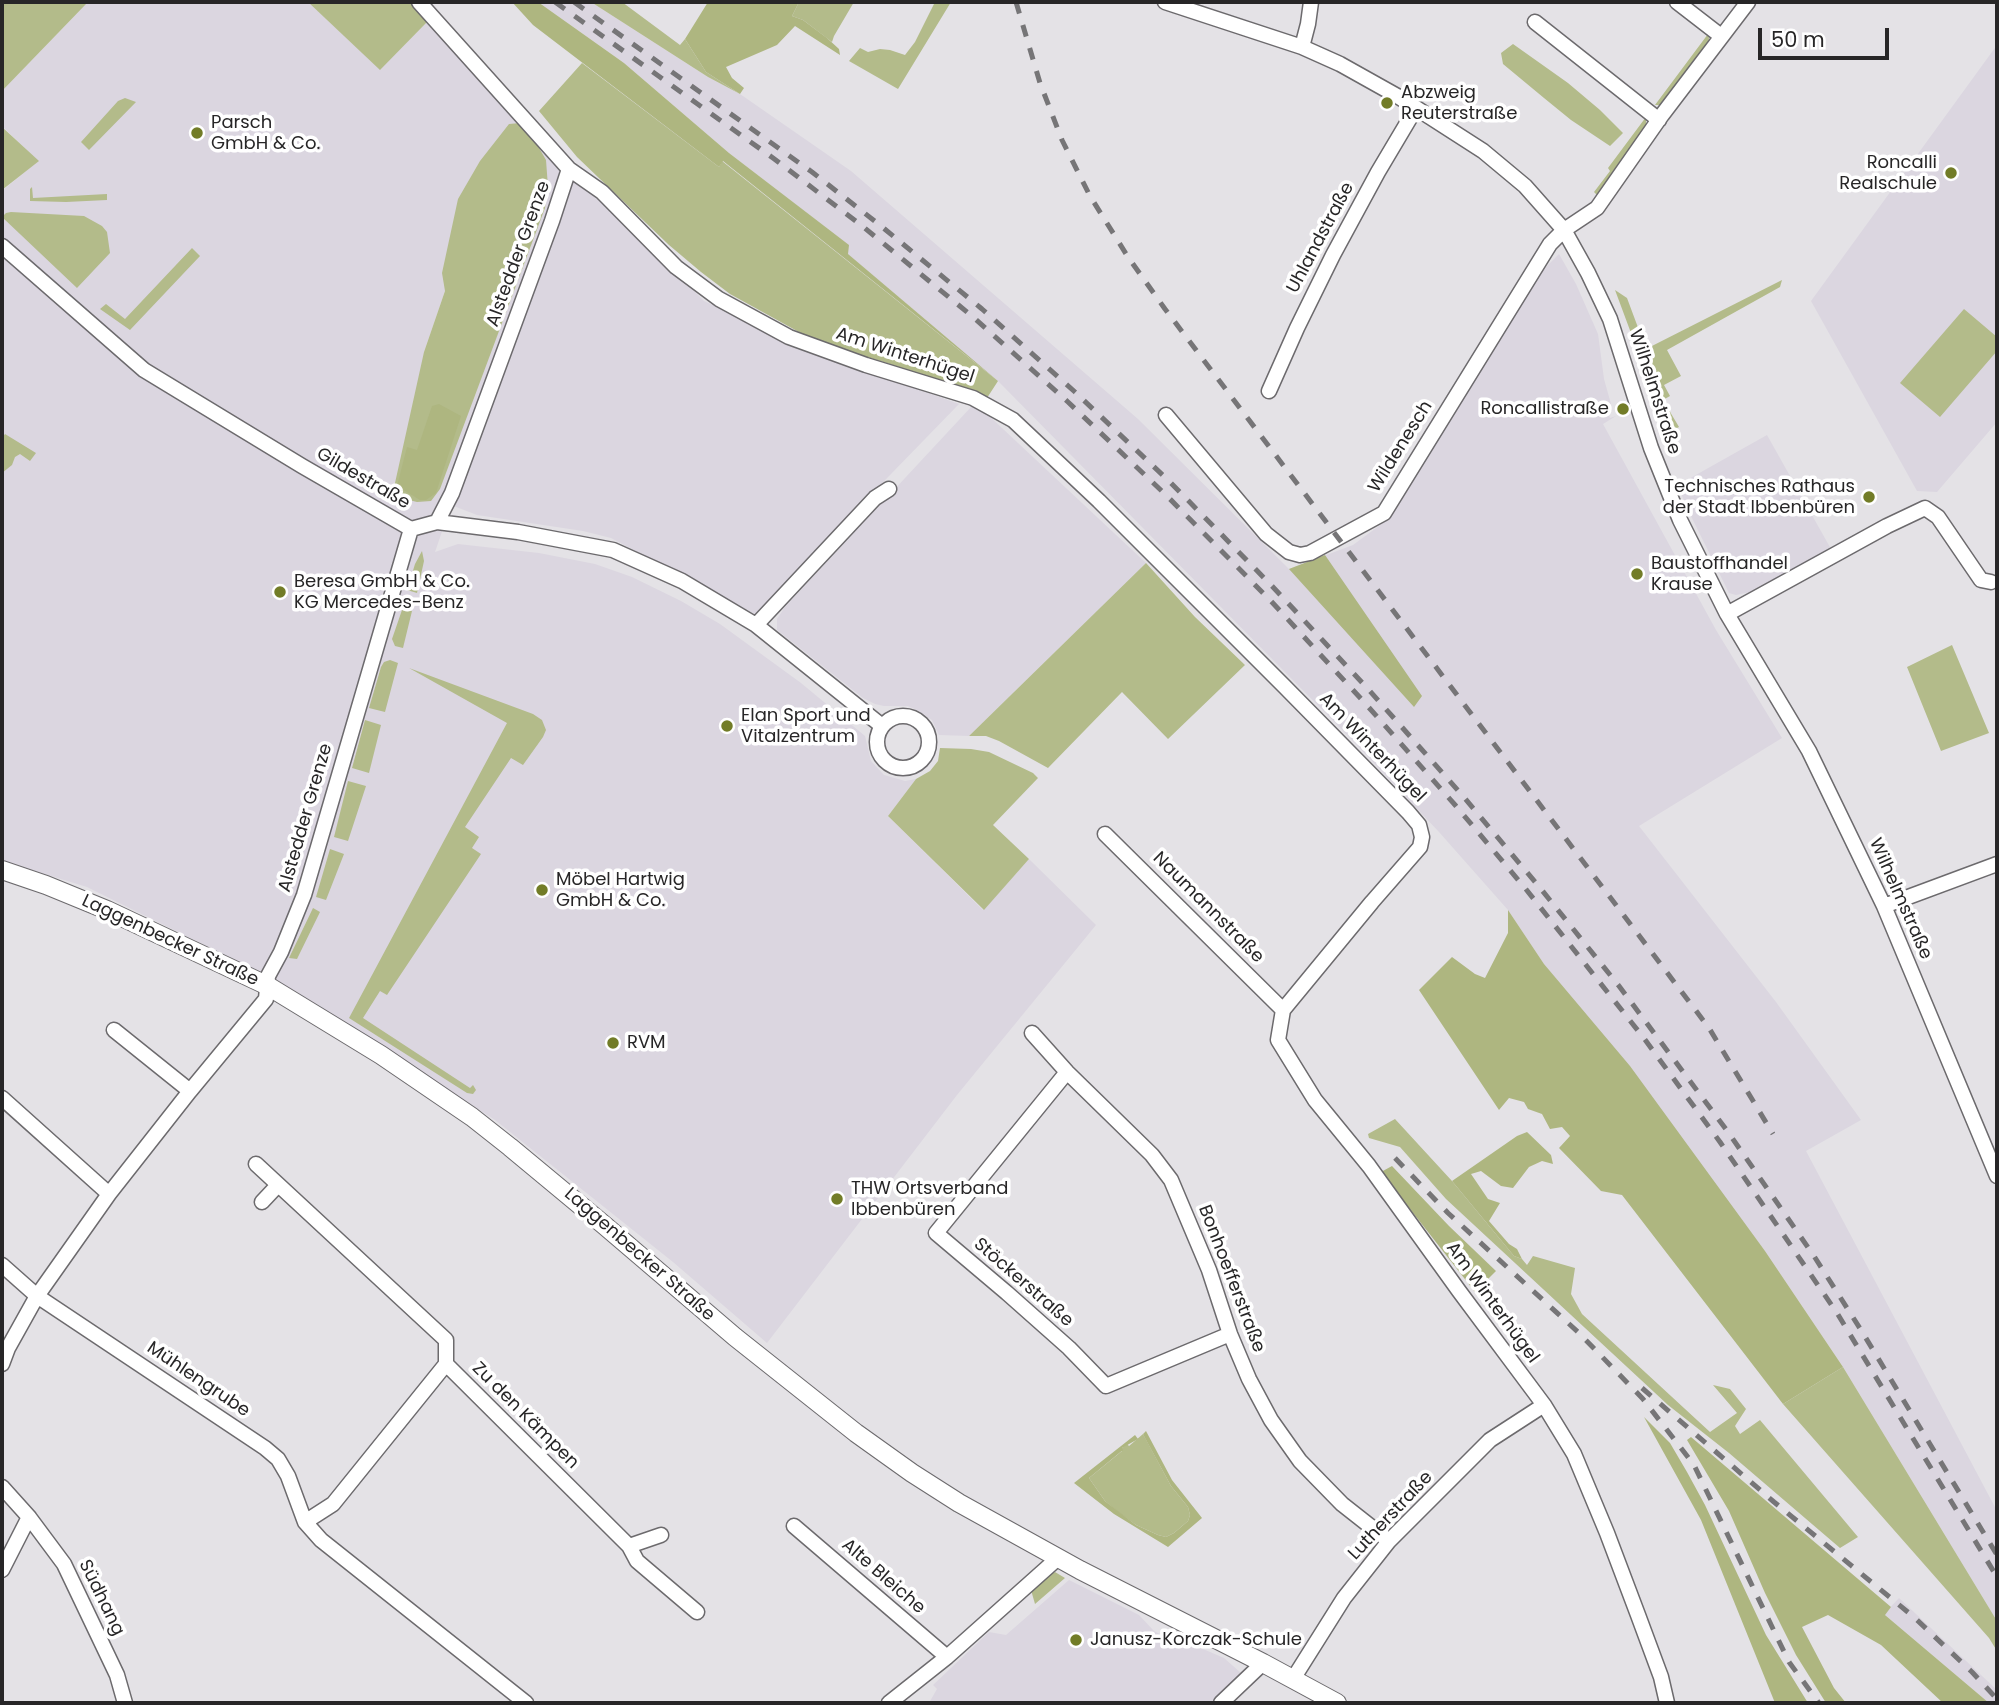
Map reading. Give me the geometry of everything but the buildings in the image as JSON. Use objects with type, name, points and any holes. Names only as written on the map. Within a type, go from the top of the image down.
[{"type":"street","name":"Alstedder Grenze","points":[[418,2],[569,169],[457,480],[436,522]]},
{"type":"street","name":"Wilhelmstraße","points":[[1165,2],[1301,47],[1340,64],[1483,151],[1525,186],[1564,230],[1610,319],[1651,448],[1680,520],[1727,614],[1809,751],[1884,906],[1997,1176]]},
{"type":"street","points":[[1301,47],[1311,2]]},
{"type":"street","points":[[1677,2],[1721,36]]},
{"type":"street","name":"Wildenesch","points":[[1166,415],[1266,534],[1289,552],[1300,555],[1310,553],[1384,513],[1549,244],[1564,230],[1597,208],[1748,2]]},
{"type":"street","points":[[1535,22],[1659,120]]},
{"type":"street","name":"Uhlandstraße","points":[[1269,391],[1333,255],[1416,108]]},
{"type":"street","name":"Am Winterhügel","points":[[569,169],[602,192],[676,267],[719,299],[789,337],[866,365],[973,398],[1013,420],[1128,530],[1419,825],[1422,837],[1420,847],[1283,1010],[1278,1040],[1315,1100],[1369,1166],[1544,1405],[1574,1454],[1661,1677],[1667,1703]]},
{"type":"street","name":"Gildestraße","points":[[2,246],[144,370],[411,529],[436,522],[518,532],[613,550],[682,581],[756,625],[882,726]]},
{"type":"street","points":[[756,625],[875,498],[889,489]]},
{"type":"street","points":[[1727,614],[1925,508],[1938,517],[1980,580],[1991,582]]},
{"type":"street","name":"Alstedder Grenze","points":[[2,1364],[37,1296],[109,1194],[266,999],[268,976],[281,952],[304,895],[411,529]]},
{"type":"street","name":"Naumannstraße","points":[[1105,834],[1283,1010]]},
{"type":"street","points":[[1884,906],[1997,864]]},
{"type":"street","name":"Laggenbecker Straße","points":[[2,870],[107,910],[268,986],[381,1055],[472,1117],[578,1203],[745,1346],[872,1445],[959,1503],[1058,1558],[1337,1703]]},
{"type":"street","points":[[114,1030],[190,1091]]},
{"type":"street","name":"Bonhoefferstraße","points":[[1032,1033],[1067,1072],[1152,1156],[1171,1180],[1209,1270],[1230,1334],[1271,1420],[1300,1461],[1342,1504],[1389,1541]]},
{"type":"street","name":"Stöckerstraße","points":[[1067,1072],[936,1233],[1069,1348],[1106,1386],[1230,1334]]},
{"type":"street","points":[[2,1098],[109,1194]]},
{"type":"street","name":"Zu den Kämpen","points":[[256,1164],[446,1340],[446,1364],[629,1546],[637,1561],[697,1612]]},
{"type":"street","points":[[262,1202],[278,1185]]},
{"type":"street","points":[[2,1265],[37,1296]]},
{"type":"street","name":"Mühlengrube","points":[[37,1296],[265,1448],[278,1460],[288,1476],[305,1522],[321,1540],[526,1703]]},
{"type":"street","points":[[305,1522],[333,1504],[446,1364]]},
{"type":"street","name":"Lutherstraße","points":[[1293,1679],[1344,1598],[1389,1541],[1490,1440],[1544,1405]]},
{"type":"street","name":"Südhang","points":[[2,1488],[29,1517],[64,1564],[117,1675],[125,1703]]},
{"type":"street","points":[[2,1570],[29,1517]]},
{"type":"street","name":"Alte Bleiche","points":[[794,1526],[947,1657]]},
{"type":"street","points":[[629,1546],[661,1535]]},
{"type":"street","points":[[890,1703],[947,1657],[1058,1558]]},
{"type":"street","points":[[1221,1703],[1264,1663]]},
{"type":"shaded area","points":[[88,2],[308,2],[380,69],[428,21],[704,301],[819,354],[959,404],[755,614],[611,538],[583,531],[477,515],[451,505],[435,552],[458,544],[539,553],[595,564],[632,577],[681,601],[720,624],[801,683],[865,736],[871,761],[884,775],[905,781],[916,779],[888,816],[983,910],[1029,859],[1096,925],[957,1095],[767,1343],[673,1262],[495,1120],[279,982],[87,887],[2,861],[2,191],[38,161],[2,126],[2,91]],"holes":[[[531,246],[496,338],[424,352],[445,291]]]},
{"type":"shaded area","points":[[538,2],[591,2],[708,77],[740,94],[851,171],[1138,419],[1289,569],[1353,545],[1383,523],[1528,285],[1559,254],[1576,284],[1598,334],[1604,379],[1611,404],[1606,406],[1610,418],[1616,416],[1603,424],[1716,630],[1782,738],[1639,826],[1776,1002],[1861,1120],[1806,1151],[1997,1511],[1997,1621],[1843,1367],[1765,1251],[1544,964],[1508,910],[1439,832],[1351,739],[998,381],[847,254],[848,245],[729,153],[624,63]]},
{"type":"shaded area","name":"Roncalli Realschule","points":[[1997,45],[1997,422],[1937,492],[1917,491],[1811,301]]},
{"type":"shaded area","points":[[972,406],[986,413],[1146,563],[969,736],[939,735],[932,720],[917,710],[908,706],[875,704],[863,698],[777,630],[777,619],[785,607]]},
{"type":"shaded area","points":[[1767,435],[1831,549],[1750,592],[1736,595],[1729,593],[1678,485]]},
{"type":"shaded area","name":"Janusz-Korczak-Schule","points":[[1069,1580],[1139,1615],[1154,1631],[1183,1646],[1203,1649],[1224,1658],[1241,1673],[1241,1680],[1216,1703],[929,1703],[937,1689],[933,1685],[989,1632],[1006,1635]]},
{"type":"shaded area","points":[[1899,1598],[1997,1690],[1997,1703],[1989,1703],[1884,1614]]},
{"type":"green space","points":[[2,2],[88,2],[2,91]]},
{"type":"green space","points":[[308,2],[409,2],[428,21],[380,70]]},
{"type":"green space","points":[[512,2],[538,2],[624,63],[729,153],[849,245],[848,254],[998,381],[723,161],[719,167],[533,25]]},
{"type":"green space","points":[[591,2],[622,2],[680,45],[685,39],[706,72],[740,94],[708,77]]},
{"type":"green space","points":[[708,2],[799,2],[792,16],[803,20],[827,38],[839,49],[840,55],[795,26],[777,45],[726,67],[732,78],[744,88],[740,94],[706,72],[685,39]]},
{"type":"green space","points":[[799,2],[854,2],[832,42],[803,20],[792,16]]},
{"type":"green space","points":[[935,2],[951,2],[898,89],[849,61],[860,48],[868,52],[880,49],[905,55],[915,42]]},
{"type":"green space","points":[[1708,34],[1708,45],[1661,105],[1655,105]]},
{"type":"green space","points":[[1513,44],[1568,83],[1623,133],[1610,146],[1571,120],[1503,64],[1501,53]]},
{"type":"green space","points":[[582,63],[719,167],[722,161],[998,381],[987,398],[817,342],[730,294],[701,272],[577,157],[539,111]]},
{"type":"green space","points":[[125,98],[136,102],[89,150],[81,142],[118,101]]},
{"type":"green space","points":[[1646,117],[1646,129],[1597,195],[1594,192],[1610,171],[1608,168]]},
{"type":"green space","points":[[520,123],[531,134],[546,160],[548,187],[545,208],[440,489],[431,501],[405,499],[393,492],[424,352],[445,291],[442,273],[458,199],[480,161],[509,124]]},
{"type":"green space","points":[[2,127],[39,161],[2,190]]},
{"type":"green space","points":[[32,187],[33,198],[107,194],[107,200],[30,201]]},
{"type":"green space","points":[[11,212],[84,216],[107,232],[110,253],[77,288],[2,217]]},
{"type":"green space","points":[[192,248],[200,256],[130,330],[100,309],[106,304],[125,319]]},
{"type":"green space","points":[[1782,280],[1780,287],[1667,350],[1681,376],[1664,385],[1670,396],[1663,400],[1679,427],[1671,431],[1667,422],[1663,421],[1652,372],[1631,333],[1615,290],[1627,298],[1646,349]]},
{"type":"green space","points":[[1964,309],[1997,337],[1997,351],[1940,417],[1900,383]]},
{"type":"green space","points":[[439,404],[461,416],[436,493],[426,500],[420,500],[397,486],[407,447],[417,450],[432,406]]},
{"type":"green space","points":[[5,434],[36,453],[30,461],[20,454],[2,473],[2,438]]},
{"type":"green space","points":[[422,551],[424,561],[417,593],[407,590]]},
{"type":"green space","points":[[1325,555],[1422,696],[1414,707],[1289,569]]},
{"type":"green space","points":[[1146,563],[1195,617],[1245,665],[1168,739],[1122,692],[1048,768],[999,741],[986,736],[969,736]]},
{"type":"green space","points":[[402,610],[412,611],[403,648],[395,646],[392,639]]},
{"type":"green space","points":[[1952,645],[1989,733],[1941,751],[1907,667]]},
{"type":"green space","points":[[390,660],[398,663],[385,712],[369,708],[381,667],[384,662]]},
{"type":"green space","points":[[409,668],[533,714],[542,720],[546,730],[523,765],[511,758],[465,827],[479,837],[472,848],[481,854],[387,995],[380,991],[363,1018],[470,1088],[473,1085],[476,1090],[473,1094],[467,1093],[349,1018],[507,723]]},
{"type":"green space","points":[[365,720],[381,725],[369,773],[352,768]]},
{"type":"green space","points":[[940,748],[989,752],[1038,778],[993,825],[1029,859],[984,910],[888,816],[916,779],[930,771],[938,761]]},
{"type":"green space","points":[[348,781],[366,786],[348,841],[334,837]]},
{"type":"green space","points":[[330,849],[344,854],[326,900],[316,897]]},
{"type":"green space","points":[[313,908],[320,912],[297,959],[289,958]]},
{"type":"green space","points":[[1508,910],[1544,964],[1630,1066],[1765,1251],[1843,1367],[1783,1404],[1622,1195],[1601,1191],[1559,1148],[1570,1136],[1562,1127],[1550,1129],[1542,1114],[1528,1109],[1524,1102],[1509,1098],[1499,1110],[1419,990],[1452,957],[1485,978],[1508,933]]},
{"type":"green space","points":[[1395,1119],[1452,1181],[1514,1256],[1527,1265],[1533,1256],[1575,1268],[1571,1294],[1582,1314],[1710,1432],[1737,1413],[1713,1385],[1730,1389],[1746,1409],[1735,1426],[1740,1434],[1760,1420],[1858,1537],[1840,1548],[1668,1405],[1446,1199],[1400,1147],[1369,1138],[1368,1134]]},
{"type":"green space","points":[[1527,1132],[1551,1155],[1553,1164],[1542,1161],[1529,1167],[1513,1188],[1501,1186],[1481,1171],[1471,1174],[1488,1199],[1500,1203],[1489,1221],[1509,1244],[1517,1249],[1522,1259],[1514,1256],[1452,1181],[1517,1136]]},
{"type":"green space","points":[[1392,1166],[1496,1271],[1475,1292],[1381,1172]]},
{"type":"green space","points":[[1843,1367],[1997,1621],[1997,1651],[1989,1638],[1783,1404]]},
{"type":"green space","points":[[1644,1417],[1670,1443],[1687,1472],[1766,1635],[1808,1703],[1775,1703],[1701,1520]]},
{"type":"green space","points":[[1146,1431],[1172,1480],[1202,1518],[1168,1547],[1114,1514],[1074,1483],[1135,1435],[1138,1439],[1122,1448],[1123,1450],[1089,1478],[1105,1501],[1136,1525],[1166,1537],[1174,1533],[1188,1521],[1188,1507],[1171,1486],[1143,1434]]},
{"type":"green space","points":[[1143,1434],[1171,1486],[1188,1507],[1190,1515],[1188,1521],[1166,1537],[1136,1525],[1118,1512],[1105,1501],[1089,1478],[1122,1451],[1122,1448],[1127,1444],[1129,1446]]},
{"type":"green space","points":[[1691,1437],[1891,1607],[1885,1615],[1989,1703],[1943,1703],[1881,1645],[1828,1615],[1802,1627],[1834,1688],[1846,1703],[1826,1703],[1796,1655],[1729,1511],[1687,1440]]},
{"type":"green space","points":[[1055,1572],[1065,1578],[1035,1604],[1031,1590]]},
{"type":"railway","points":[[555,2],[773,158],[861,225],[973,317],[1166,495],[1270,600],[1364,702],[1525,888],[1643,1037],[1720,1142],[1837,1313],[1997,1577]]},
{"type":"railway","points":[[574,2],[812,172],[982,309],[1170,482],[1369,690],[1541,889],[1619,986],[1728,1132],[1814,1256],[1997,1555]]},
{"type":"railway","points":[[1016,2],[1040,83],[1062,140],[1090,196],[1128,257],[1709,1028],[1773,1134]]},
{"type":"railway","points":[[1395,1158],[1448,1213],[1579,1333],[1643,1399],[1694,1465],[1789,1662],[1819,1703]]},
{"type":"railway","points":[[1642,1388],[1774,1502],[1915,1618],[1997,1699]]},
{"type":"place","name":"Abzweig Reuterstraße","points":[[1387,103]]},
{"type":"place","name":"Parsch GmbH & Co.","points":[[197,133]]},
{"type":"place","name":"Roncalli Realschule","points":[[1951,173]]},
{"type":"place","name":"Roncallistraße","points":[[1623,409]]},
{"type":"place","name":"Technisches Rathaus der Stadt Ibbenbüren","points":[[1869,497]]},
{"type":"place","name":"Baustoffhandel Krause","points":[[1637,574]]},
{"type":"place","name":"Beresa GmbH & Co. KG Mercedes-Benz","points":[[280,592]]},
{"type":"place","name":"Elan Sport und Vitalzentrum","points":[[727,726]]},
{"type":"place","name":"Möbel Hartwig GmbH & Co.","points":[[542,890]]},
{"type":"place","name":"RVM","points":[[613,1043]]},
{"type":"place","name":"THW Ortsverband Ibbenbüren","points":[[837,1199]]},
{"type":"place","name":"Janusz-Korczak-Schule","points":[[1076,1640]]}]
